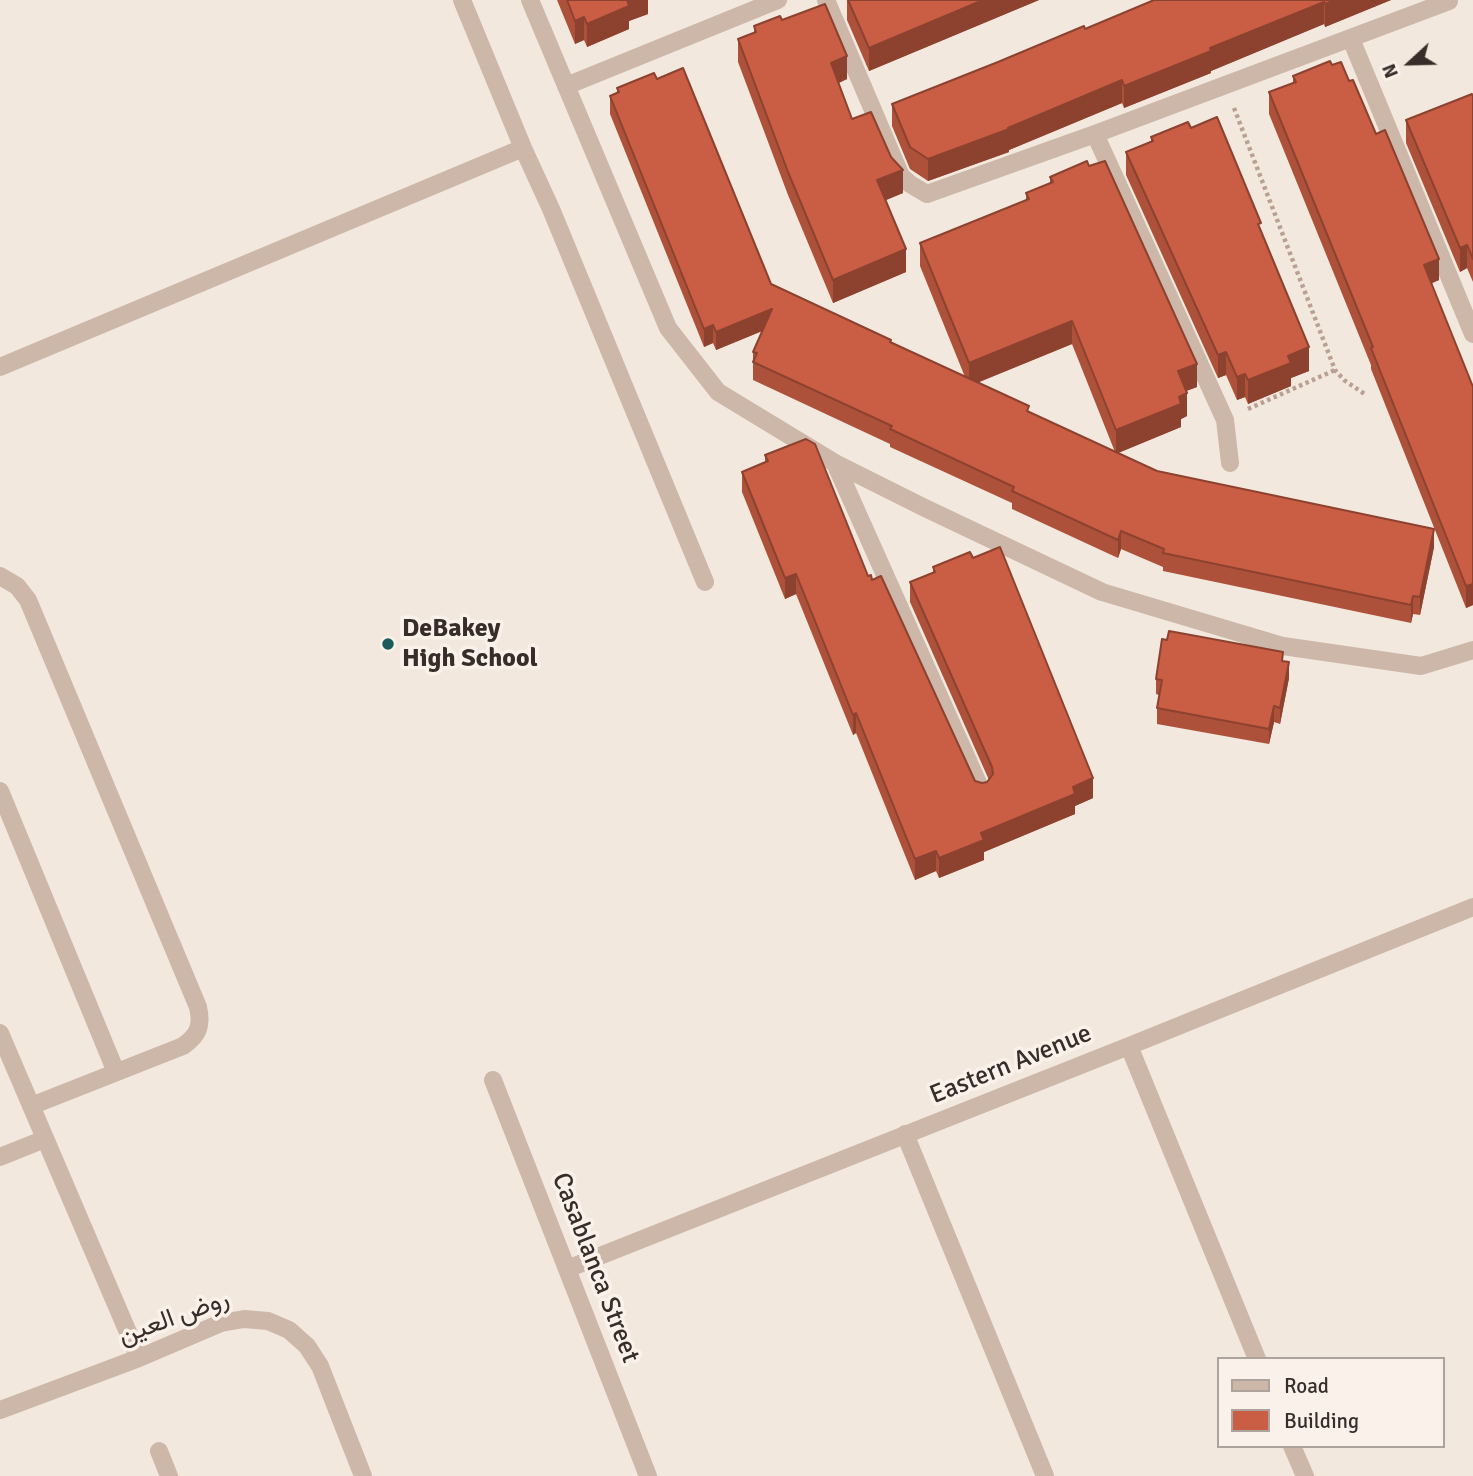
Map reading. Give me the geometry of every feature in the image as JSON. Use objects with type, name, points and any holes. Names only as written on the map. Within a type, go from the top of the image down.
[{"type":"street","points":[[462,0],[705,582]]},
{"type":"street","points":[[530,0],[668,328],[719,392],[835,463],[1102,592],[1283,646],[1421,666],[1473,650]]},
{"type":"street","points":[[566,86],[778,0]]},
{"type":"street","points":[[826,0],[901,176],[926,194],[1095,134],[1450,1]]},
{"type":"street","points":[[1351,39],[1473,334]]},
{"type":"street","points":[[1095,134],[1225,419],[1230,463]]},
{"type":"street","points":[[0,367],[523,148]]},
{"type":"street","points":[[835,463],[982,792]]},
{"type":"street","points":[[0,576],[17,586],[28,600],[201,1018],[192,1039],[183,1046],[31,1106]]},
{"type":"street","points":[[0,791],[116,1072]]},
{"type":"street","name":"Eastern Avenue","points":[[567,1269],[1473,907]]},
{"type":"street","points":[[0,1033],[139,1358]]},
{"type":"street","points":[[1129,1046],[1256,1357]]},
{"type":"street","name":"Casablanca Street","points":[[493,1080],[648,1476]]},
{"type":"street","points":[[905,1134],[1045,1476]]},
{"type":"street","points":[[0,1157],[45,1139]]},
{"type":"street","name":"روض العين","points":[[0,1410],[221,1324],[244,1319],[268,1321],[289,1330],[307,1346],[320,1366],[363,1476]]},
{"type":"street","points":[[1293,1448],[1305,1476]]},
{"type":"street","points":[[159,1451],[169,1476]]},
{"type":"path","points":[[1225,86],[1335,370],[1366,396]]},
{"type":"path","points":[[1225,419],[1335,370]]},
{"type":"building","points":[[567,0],[627,0],[629,6],[587,24],[584,17],[575,21]]},
{"type":"building","points":[[848,0],[983,0],[869,48]]},
{"type":"building","points":[[1154,0],[1335,0],[1210,48],[1211,51],[1124,86],[1122,80],[1009,129],[928,159],[910,147],[892,104]]},
{"type":"building","points":[[825,4],[847,56],[831,63],[852,119],[871,112],[891,157],[903,170],[877,180],[906,249],[833,280],[788,172],[738,39],[756,32],[754,26],[780,16],[782,20]]},
{"type":"building","points":[[1330,61],[1332,65],[1341,62],[1349,81],[1353,80],[1376,134],[1385,130],[1439,259],[1424,265],[1473,387],[1473,584],[1466,586],[1371,348],[1373,347],[1269,92],[1296,82],[1293,76]]},
{"type":"building","points":[[683,68],[771,284],[1029,406],[1027,411],[1157,471],[1434,529],[1420,597],[1413,596],[1411,605],[1163,553],[1164,549],[1121,531],[1118,540],[1012,491],[1014,487],[890,429],[892,426],[753,362],[757,353],[753,352],[772,309],[716,332],[713,325],[704,329],[610,96],[619,92],[617,88],[654,73],[657,79]]},
{"type":"building","points":[[1472,94],[1473,259],[1467,245],[1460,248],[1406,120]]},
{"type":"building","points":[[1217,117],[1309,347],[1288,356],[1291,363],[1248,380],[1245,374],[1237,377],[1226,352],[1218,355],[1126,152],[1153,141],[1151,137],[1188,122],[1191,128]]},
{"type":"building","points":[[1087,161],[1089,166],[1105,161],[1197,364],[1178,371],[1187,393],[1179,397],[1181,404],[1116,430],[1072,321],[969,363],[920,243],[1029,199],[1026,193],[1053,182],[1050,177]]},
{"type":"building","points":[[806,439],[815,444],[868,576],[871,575],[872,580],[881,576],[975,781],[982,783],[987,782],[993,774],[992,767],[910,582],[935,572],[933,567],[970,552],[973,558],[1000,547],[1093,778],[1073,787],[1075,794],[981,833],[984,840],[939,858],[936,851],[915,859],[796,574],[785,578],[742,472],[768,461],[765,455]]},
{"type":"building","points":[[1169,631],[1283,652],[1282,661],[1289,662],[1280,708],[1274,706],[1269,729],[1157,708],[1162,680],[1156,679],[1162,639],[1167,640]]},
{"type":"place","name":"DeBakey High School","points":[[388,644]]}]
